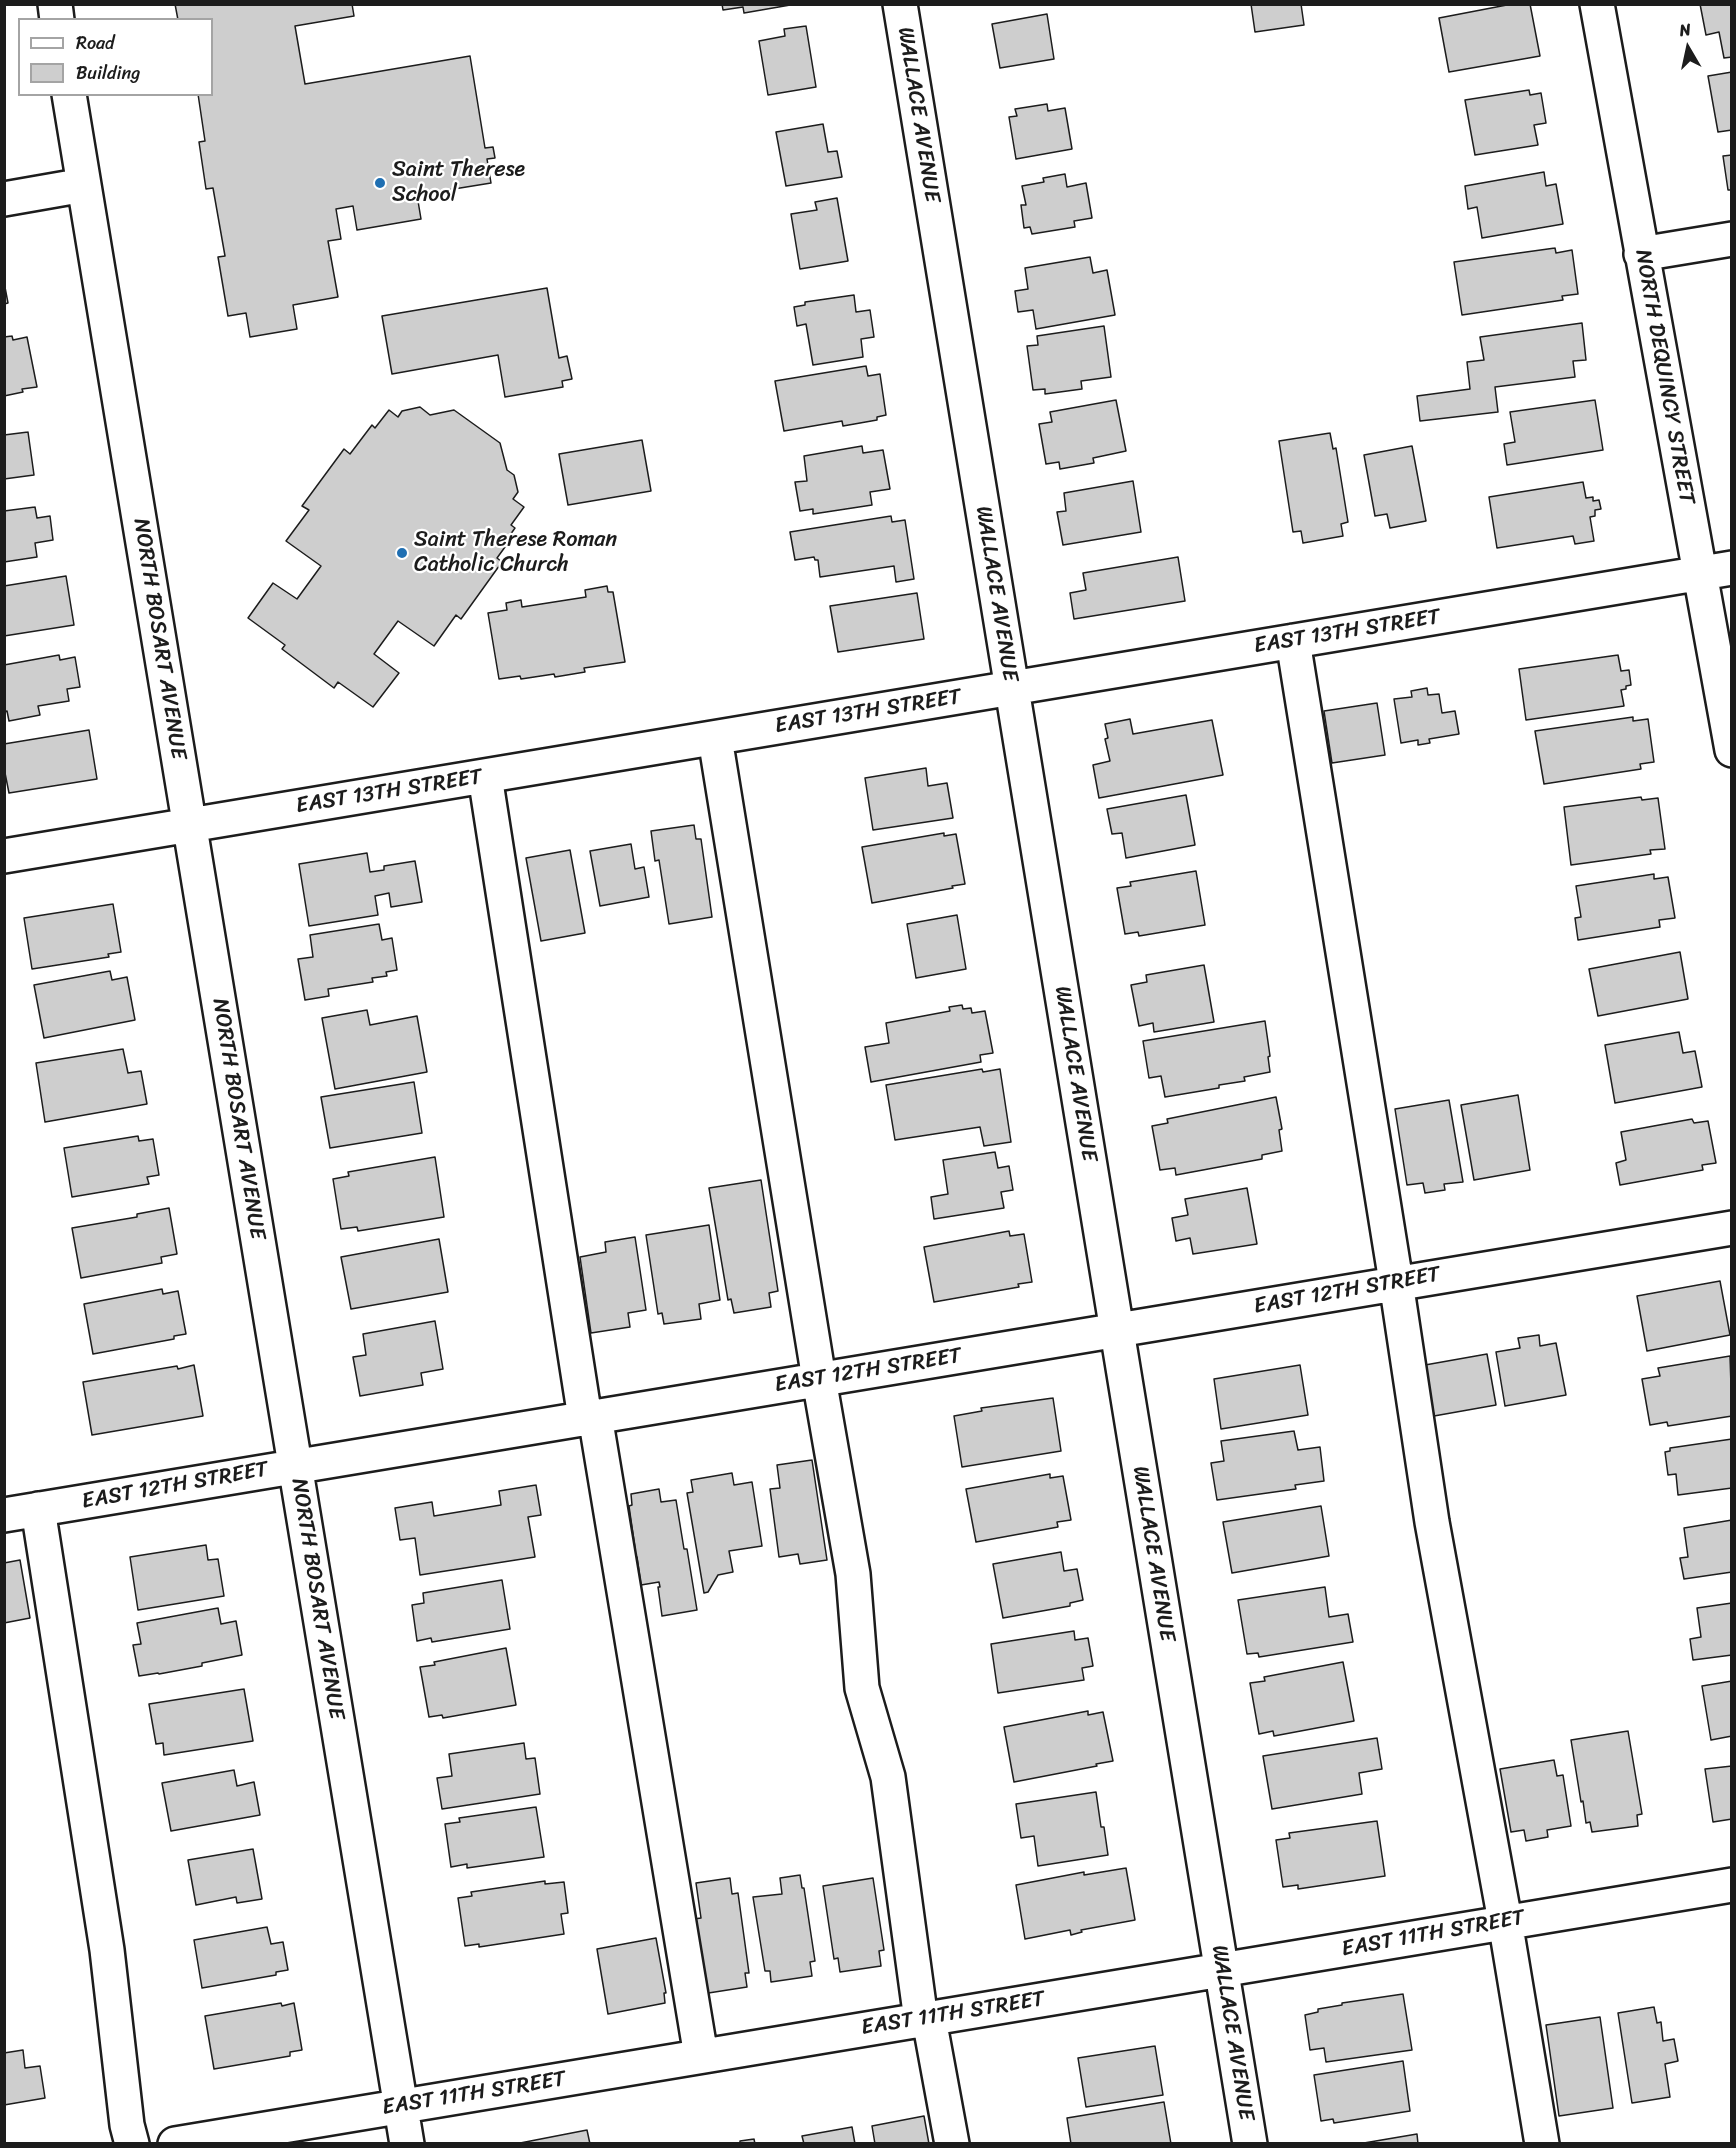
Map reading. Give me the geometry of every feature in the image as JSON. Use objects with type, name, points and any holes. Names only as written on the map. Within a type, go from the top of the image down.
[{"type":"street","name":"WALLACE AVENUE","points":[[900,4],[1250,2144]]},
{"type":"street","name":"NORTH DEQUINCY STREET","points":[[1597,4],[1641,254],[1716,571],[1731,750]]},
{"type":"street","name":"NORTH BOSART AVENUE","points":[[69,96],[407,2144]]},
{"type":"street","points":[[4,199],[84,185]]},
{"type":"street","points":[[1641,254],[1731,239]]},
{"type":"street","name":"EAST 13TH STREET","points":[[4,856],[1716,571]]},
{"type":"street","points":[[1293,641],[1396,1282],[1432,1522],[1505,1922],[1542,2144]]},
{"type":"street","points":[[715,738],[853,1574],[862,1688],[888,1777],[925,2019],[952,2144]]},
{"type":"street","points":[[484,776],[590,1417],[701,2056]]},
{"type":"street","name":"EAST 12TH STREET","points":[[4,1515],[1731,1228]]},
{"type":"street","points":[[38,1509],[107,1950],[127,2125],[132,2144]]},
{"type":"street","name":"EAST 11TH STREET","points":[[175,2144],[1731,1884]]},
{"type":"building","points":[[175,4],[352,4],[354,16],[295,26],[305,84],[470,56],[485,148],[493,147],[495,158],[487,159],[491,183],[417,195],[421,219],[357,230],[353,206],[336,209],[341,239],[328,241],[338,297],[293,305],[297,329],[250,337],[246,313],[228,316],[218,257],[225,256],[213,188],[206,189],[199,142],[205,141],[198,96],[213,96],[213,18],[178,18]]},
{"type":"building","points":[[722,4],[796,4],[744,13],[743,7],[723,10]]},
{"type":"building","points":[[1251,4],[1301,4],[1304,25],[1255,32]]},
{"type":"building","points":[[1512,4],[1530,4],[1540,56],[1449,72],[1439,18]]},
{"type":"building","points":[[1700,4],[1732,4],[1732,57],[1724,58],[1719,32],[1706,35]]},
{"type":"building","points":[[1047,14],[1054,59],[1000,68],[992,24]]},
{"type":"building","points":[[806,26],[816,87],[768,95],[759,41],[785,36],[784,29]]},
{"type":"building","points":[[1732,72],[1732,130],[1718,132],[1708,76]]},
{"type":"building","points":[[1529,90],[1530,95],[1541,93],[1546,123],[1534,125],[1538,145],[1475,155],[1465,100]]},
{"type":"building","points":[[1047,104],[1048,111],[1065,108],[1072,149],[1016,159],[1009,117],[1017,116],[1015,109]]},
{"type":"building","points":[[823,124],[828,152],[837,151],[842,177],[786,186],[776,132]]},
{"type":"building","points":[[1732,155],[1732,190],[1728,190],[1723,156]]},
{"type":"building","points":[[1544,172],[1546,186],[1556,184],[1563,224],[1482,238],[1477,207],[1468,209],[1465,186]]},
{"type":"building","points":[[1065,174],[1067,187],[1086,183],[1092,218],[1074,221],[1075,227],[1032,234],[1030,227],[1024,228],[1021,205],[1026,205],[1022,186],[1044,182],[1043,178]]},
{"type":"building","points":[[837,198],[848,261],[800,269],[791,214],[817,210],[815,202]]},
{"type":"building","points":[[1555,248],[1556,253],[1572,250],[1578,294],[1562,296],[1563,300],[1462,315],[1454,262]]},
{"type":"building","points":[[1090,257],[1093,273],[1107,270],[1115,315],[1036,329],[1033,310],[1018,312],[1015,291],[1028,289],[1025,268]]},
{"type":"building","points":[[4,282],[8,303],[4,304]]},
{"type":"building","points":[[547,288],[559,358],[567,356],[572,379],[562,381],[563,387],[505,397],[498,355],[392,374],[382,316]]},
{"type":"building","points":[[854,295],[856,312],[870,310],[874,337],[861,339],[863,357],[813,365],[806,324],[797,326],[794,307],[805,305],[805,302]]},
{"type":"building","points":[[1582,323],[1586,360],[1573,361],[1575,377],[1495,387],[1498,412],[1420,421],[1417,396],[1470,389],[1467,362],[1484,360],[1480,337]]},
{"type":"building","points":[[1104,326],[1111,377],[1081,381],[1082,389],[1045,394],[1045,389],[1033,390],[1027,346],[1038,345],[1037,336]]},
{"type":"building","points":[[12,336],[13,340],[27,337],[37,387],[22,389],[23,392],[4,396],[4,337]]},
{"type":"building","points":[[866,366],[868,376],[880,374],[886,415],[877,417],[877,420],[843,426],[842,421],[784,431],[775,381]]},
{"type":"building","points":[[1116,400],[1126,451],[1093,458],[1094,463],[1060,469],[1059,462],[1046,464],[1039,424],[1052,422],[1050,412]]},
{"type":"building","points":[[1595,400],[1603,450],[1507,465],[1504,444],[1515,442],[1510,412]]},
{"type":"building","name":"Saint Therese Roman Catholic Church","points":[[420,407],[430,415],[454,410],[500,443],[507,470],[514,475],[518,492],[513,499],[524,507],[511,525],[515,528],[497,558],[502,562],[461,619],[456,615],[434,646],[398,621],[374,654],[399,673],[373,707],[338,682],[334,688],[282,649],[285,645],[248,618],[273,583],[297,599],[321,566],[286,541],[309,510],[302,506],[344,449],[350,454],[372,425],[375,428],[389,410],[398,417],[402,411]]},
{"type":"building","points":[[28,432],[34,475],[4,479],[4,435]]},
{"type":"building","points":[[1330,433],[1333,449],[1336,448],[1348,522],[1341,524],[1343,536],[1303,543],[1301,531],[1293,532],[1279,441]]},
{"type":"building","points":[[642,440],[651,491],[568,505],[559,454]]},
{"type":"building","points":[[862,446],[863,453],[883,450],[890,489],[870,492],[872,505],[813,514],[813,509],[800,511],[795,482],[807,481],[804,456]]},
{"type":"building","points":[[1412,446],[1426,521],[1390,528],[1387,514],[1375,516],[1364,455]]},
{"type":"building","points":[[1133,481],[1141,532],[1063,545],[1057,512],[1066,511],[1064,493]]},
{"type":"building","points":[[1583,482],[1586,498],[1593,497],[1593,501],[1599,500],[1601,509],[1595,510],[1595,516],[1590,517],[1594,541],[1575,544],[1573,536],[1497,548],[1489,497]]},
{"type":"building","points":[[35,507],[37,518],[50,516],[53,540],[35,543],[37,557],[4,562],[4,511]]},
{"type":"building","points":[[891,516],[892,522],[905,520],[914,579],[896,582],[894,566],[820,577],[818,560],[814,557],[795,560],[790,532]]},
{"type":"building","points":[[1178,557],[1185,601],[1074,619],[1070,593],[1086,590],[1083,573]]},
{"type":"building","points":[[66,576],[74,625],[4,636],[4,586]]},
{"type":"building","points":[[607,586],[608,592],[613,592],[625,662],[584,668],[585,672],[555,677],[554,674],[521,679],[520,676],[499,679],[488,613],[507,610],[506,603],[521,600],[522,607],[586,597],[585,590]]},
{"type":"building","points":[[917,593],[924,639],[838,652],[830,606]]},
{"type":"building","points":[[59,655],[60,660],[75,657],[80,687],[67,689],[69,701],[38,706],[40,715],[9,721],[7,711],[4,712],[4,665]]},
{"type":"building","points":[[1618,655],[1621,671],[1629,670],[1631,685],[1621,690],[1624,706],[1526,720],[1519,669]]},
{"type":"building","points":[[1427,688],[1428,695],[1439,694],[1442,713],[1455,711],[1459,734],[1429,739],[1430,743],[1418,745],[1418,740],[1401,743],[1394,699],[1412,697],[1411,691]]},
{"type":"building","points":[[1377,703],[1385,755],[1332,763],[1324,711]]},
{"type":"building","points":[[1633,717],[1633,721],[1648,719],[1654,762],[1640,764],[1641,769],[1544,784],[1535,731]]},
{"type":"building","points":[[1130,719],[1133,734],[1212,720],[1223,775],[1099,798],[1093,765],[1110,761],[1105,739],[1108,738],[1105,724]]},
{"type":"building","points":[[89,730],[97,779],[9,793],[4,768],[4,744]]},
{"type":"building","points":[[926,768],[928,786],[947,783],[953,818],[873,830],[865,778]]},
{"type":"building","points":[[1186,795],[1195,845],[1126,858],[1122,833],[1112,834],[1107,809]]},
{"type":"building","points":[[1641,797],[1642,800],[1658,798],[1665,849],[1650,850],[1651,854],[1571,865],[1564,807]]},
{"type":"building","points":[[694,825],[696,839],[701,839],[712,917],[669,924],[659,860],[655,861],[651,831]]},
{"type":"building","points":[[944,833],[944,836],[956,834],[965,884],[872,903],[862,847]]},
{"type":"building","points":[[631,844],[635,869],[644,867],[649,897],[600,906],[590,851]]},
{"type":"building","points":[[570,850],[585,933],[541,941],[526,858]]},
{"type":"building","points":[[367,853],[370,872],[384,870],[384,866],[415,861],[422,902],[391,907],[389,893],[375,896],[378,915],[309,926],[299,864]]},
{"type":"building","points":[[1196,871],[1205,925],[1139,936],[1138,932],[1125,934],[1117,888],[1131,886],[1130,882]]},
{"type":"building","points":[[1654,874],[1654,879],[1668,877],[1675,918],[1659,920],[1660,927],[1578,940],[1575,918],[1581,917],[1576,886]]},
{"type":"building","points":[[113,904],[121,952],[108,954],[109,957],[32,969],[24,918]]},
{"type":"building","points":[[957,915],[966,969],[916,978],[907,924]]},
{"type":"building","points":[[379,924],[382,940],[392,938],[397,970],[386,972],[387,976],[372,978],[373,982],[328,989],[329,996],[305,1000],[298,959],[313,957],[310,935]]},
{"type":"building","points":[[1680,952],[1688,999],[1598,1016],[1589,969]]},
{"type":"building","points":[[1204,965],[1214,1022],[1154,1032],[1153,1023],[1139,1026],[1131,985],[1147,982],[1146,975]]},
{"type":"building","points":[[110,971],[112,980],[127,977],[135,1020],[44,1038],[34,985]]},
{"type":"building","points":[[962,1005],[963,1009],[971,1008],[972,1013],[985,1011],[993,1053],[980,1055],[981,1062],[871,1082],[865,1047],[889,1043],[886,1023],[950,1011],[949,1007]]},
{"type":"building","points":[[367,1010],[370,1025],[417,1016],[427,1072],[335,1089],[322,1018]]},
{"type":"building","points":[[1265,1021],[1270,1072],[1244,1077],[1245,1081],[1219,1085],[1219,1088],[1165,1097],[1161,1076],[1149,1078],[1143,1041]]},
{"type":"building","points":[[1679,1032],[1683,1053],[1695,1051],[1702,1087],[1615,1103],[1605,1045]]},
{"type":"building","points":[[123,1049],[128,1073],[141,1071],[147,1104],[45,1122],[36,1063]]},
{"type":"building","points":[[982,1069],[983,1072],[1000,1069],[1011,1142],[984,1146],[980,1127],[895,1140],[886,1085]]},
{"type":"building","points":[[414,1082],[422,1133],[330,1148],[321,1097]]},
{"type":"building","points":[[1518,1095],[1530,1170],[1474,1180],[1461,1105]]},
{"type":"building","points":[[1276,1097],[1282,1129],[1279,1130],[1282,1151],[1262,1155],[1262,1159],[1176,1175],[1175,1168],[1160,1170],[1152,1126],[1168,1123],[1167,1119]]},
{"type":"building","points":[[1449,1100],[1463,1182],[1444,1184],[1445,1190],[1425,1193],[1423,1183],[1407,1185],[1395,1109]]},
{"type":"building","points":[[1692,1119],[1694,1123],[1708,1121],[1716,1163],[1702,1165],[1703,1170],[1620,1185],[1616,1163],[1626,1160],[1621,1132]]},
{"type":"building","points":[[138,1136],[139,1141],[153,1139],[159,1175],[147,1177],[149,1184],[72,1197],[64,1148]]},
{"type":"building","points":[[995,1152],[998,1168],[1009,1166],[1013,1190],[1001,1192],[1004,1208],[934,1219],[931,1197],[948,1194],[943,1160]]},
{"type":"building","points":[[435,1157],[444,1217],[358,1231],[357,1227],[341,1229],[333,1179],[349,1176],[348,1172]]},
{"type":"building","points":[[761,1180],[778,1291],[769,1293],[771,1307],[734,1313],[731,1299],[728,1300],[709,1188]]},
{"type":"building","points":[[1247,1188],[1257,1244],[1193,1254],[1190,1238],[1176,1241],[1172,1218],[1188,1215],[1185,1199]]},
{"type":"building","points":[[169,1208],[177,1254],[161,1257],[162,1263],[81,1278],[72,1228],[137,1217],[137,1214]]},
{"type":"building","points":[[709,1225],[720,1300],[699,1304],[701,1319],[664,1324],[662,1313],[658,1314],[646,1235]]},
{"type":"building","points":[[1009,1231],[1010,1236],[1024,1234],[1032,1282],[1018,1284],[1019,1287],[934,1302],[924,1247]]},
{"type":"building","points":[[635,1237],[646,1310],[628,1313],[630,1327],[591,1333],[580,1257],[606,1252],[605,1242]]},
{"type":"building","points":[[439,1239],[448,1292],[351,1309],[341,1257]]},
{"type":"building","points":[[1720,1281],[1730,1335],[1647,1351],[1637,1296]]},
{"type":"building","points":[[162,1289],[163,1294],[178,1291],[186,1334],[174,1336],[174,1339],[93,1354],[84,1304]]},
{"type":"building","points":[[435,1321],[443,1369],[421,1373],[423,1385],[360,1396],[353,1357],[366,1355],[363,1334]]},
{"type":"building","points":[[1539,1335],[1540,1346],[1556,1343],[1566,1395],[1505,1406],[1496,1352],[1520,1348],[1518,1338]]},
{"type":"building","points":[[1487,1354],[1496,1405],[1434,1416],[1425,1365]]},
{"type":"building","points":[[1730,1356],[1732,1416],[1668,1426],[1667,1422],[1650,1425],[1642,1379],[1660,1376],[1658,1368]]},
{"type":"building","points":[[194,1365],[203,1416],[92,1435],[83,1382]]},
{"type":"building","points":[[1300,1365],[1308,1415],[1221,1429],[1214,1379]]},
{"type":"building","points":[[1053,1398],[1061,1451],[962,1467],[954,1416],[982,1411],[981,1408]]},
{"type":"building","points":[[1294,1431],[1298,1450],[1320,1447],[1324,1481],[1295,1485],[1296,1489],[1217,1500],[1211,1463],[1224,1461],[1221,1441]]},
{"type":"building","points":[[1732,1439],[1732,1488],[1678,1495],[1676,1474],[1668,1475],[1665,1452],[1670,1451],[1670,1448]]},
{"type":"building","points":[[812,1460],[827,1560],[800,1564],[798,1554],[779,1557],[770,1489],[780,1488],[777,1465]]},
{"type":"building","points":[[732,1473],[734,1485],[752,1482],[762,1546],[729,1551],[733,1572],[718,1575],[708,1592],[704,1593],[687,1493],[693,1492],[691,1480]]},
{"type":"building","points":[[1050,1474],[1050,1478],[1063,1476],[1071,1520],[1057,1522],[1058,1527],[976,1542],[966,1489]]},
{"type":"building","points":[[536,1485],[541,1515],[528,1517],[535,1557],[420,1575],[415,1538],[400,1540],[395,1508],[432,1502],[434,1516],[501,1505],[499,1491]]},
{"type":"building","points":[[659,1489],[661,1502],[676,1500],[697,1610],[662,1616],[659,1582],[641,1585],[637,1557],[633,1558],[632,1549],[635,1548],[629,1506],[632,1505],[631,1494]]},
{"type":"building","points":[[1321,1506],[1329,1556],[1232,1573],[1223,1522]]},
{"type":"building","points":[[1732,1520],[1732,1572],[1684,1579],[1680,1558],[1688,1557],[1684,1528]]},
{"type":"building","points":[[206,1545],[208,1560],[218,1559],[224,1596],[138,1610],[130,1557]]},
{"type":"building","points":[[1061,1552],[1064,1571],[1077,1569],[1083,1600],[1070,1603],[1070,1606],[1003,1618],[993,1564]]},
{"type":"building","points":[[20,1560],[30,1618],[4,1623],[4,1563]]},
{"type":"building","points":[[502,1580],[510,1629],[432,1642],[431,1638],[417,1641],[412,1605],[424,1603],[423,1593]]},
{"type":"building","points":[[1325,1587],[1329,1617],[1348,1614],[1353,1642],[1259,1657],[1258,1653],[1247,1654],[1238,1600]]},
{"type":"building","points":[[1732,1603],[1732,1655],[1693,1660],[1690,1639],[1701,1637],[1697,1608]]},
{"type":"building","points":[[218,1608],[221,1624],[236,1621],[242,1655],[202,1663],[202,1666],[139,1676],[133,1645],[141,1644],[137,1623]]},
{"type":"building","points":[[1074,1631],[1075,1640],[1088,1638],[1093,1666],[1082,1668],[1084,1680],[998,1693],[991,1644]]},
{"type":"building","points":[[506,1648],[516,1705],[443,1718],[442,1715],[429,1717],[420,1667],[435,1665],[434,1662]]},
{"type":"building","points":[[1343,1662],[1354,1721],[1274,1736],[1273,1731],[1259,1734],[1250,1683],[1265,1681],[1264,1677]]},
{"type":"building","points":[[1732,1681],[1732,1736],[1711,1740],[1702,1686]]},
{"type":"building","points":[[244,1689],[253,1741],[164,1755],[163,1743],[156,1744],[149,1704]]},
{"type":"building","points":[[1088,1711],[1088,1715],[1103,1712],[1113,1761],[1014,1782],[1004,1727]]},
{"type":"building","points":[[1628,1731],[1642,1814],[1637,1815],[1638,1826],[1592,1832],[1590,1822],[1586,1823],[1583,1801],[1581,1802],[1571,1740]]},
{"type":"building","points":[[1377,1738],[1382,1769],[1359,1773],[1362,1794],[1272,1809],[1263,1756]]},
{"type":"building","points":[[524,1743],[526,1759],[535,1758],[540,1794],[442,1809],[437,1778],[452,1776],[449,1754]]},
{"type":"building","points":[[1554,1760],[1557,1776],[1563,1775],[1571,1826],[1547,1830],[1548,1837],[1526,1841],[1524,1830],[1511,1832],[1500,1769]]},
{"type":"building","points":[[1732,1766],[1732,1819],[1713,1822],[1705,1769]]},
{"type":"building","points":[[234,1770],[237,1786],[254,1782],[260,1815],[171,1831],[162,1783]]},
{"type":"building","points":[[1096,1792],[1108,1855],[1038,1866],[1034,1836],[1021,1838],[1016,1804]]},
{"type":"building","points":[[536,1807],[544,1857],[467,1868],[467,1864],[451,1867],[445,1824],[460,1822],[459,1818]]},
{"type":"building","points":[[1377,1821],[1385,1876],[1298,1889],[1298,1885],[1283,1887],[1276,1840],[1290,1838],[1289,1833]]},
{"type":"building","points":[[253,1849],[262,1899],[237,1903],[236,1897],[196,1905],[188,1860]]},
{"type":"building","points":[[1126,1868],[1135,1920],[1081,1930],[1082,1932],[1071,1935],[1070,1930],[1025,1939],[1016,1885],[1084,1872],[1084,1875]]},
{"type":"building","points":[[800,1875],[815,1961],[810,1962],[812,1976],[771,1982],[770,1971],[765,1971],[753,1897],[782,1894],[780,1878]]},
{"type":"building","points":[[730,1878],[732,1894],[738,1893],[749,1973],[745,1973],[747,1987],[702,1994],[687,1920],[701,1918],[696,1883]]},
{"type":"building","points":[[873,1878],[884,1950],[879,1951],[881,1966],[840,1972],[838,1958],[834,1959],[823,1886]]},
{"type":"building","points":[[545,1881],[545,1884],[564,1882],[568,1913],[561,1914],[564,1934],[479,1947],[479,1944],[465,1946],[458,1898],[472,1896],[471,1892]]},
{"type":"building","points":[[267,1927],[271,1944],[283,1942],[288,1970],[276,1972],[276,1975],[202,1988],[194,1940]]},
{"type":"building","points":[[656,1938],[666,1993],[664,1993],[665,2003],[608,2014],[597,1949]]},
{"type":"building","points":[[1403,1994],[1412,2050],[1326,2062],[1324,2048],[1310,2050],[1305,2015],[1318,2012],[1318,2009],[1342,2005],[1342,2003]]},
{"type":"building","points":[[281,2003],[282,2006],[294,2003],[302,2050],[290,2052],[290,2056],[214,2069],[205,2016]]},
{"type":"building","points":[[1654,2007],[1657,2023],[1661,2022],[1663,2041],[1674,2039],[1678,2061],[1665,2064],[1670,2097],[1632,2103],[1618,2013]]},
{"type":"building","points":[[1600,2017],[1613,2108],[1559,2116],[1546,2025]]},
{"type":"building","points":[[1155,2046],[1163,2095],[1086,2107],[1078,2058]]},
{"type":"building","points":[[23,2050],[25,2068],[40,2066],[45,2098],[4,2105],[4,2053]]},
{"type":"building","points":[[1403,2061],[1410,2111],[1334,2123],[1333,2119],[1321,2121],[1314,2075]]},
{"type":"building","points":[[1164,2102],[1171,2144],[1071,2144],[1067,2118]]},
{"type":"building","points":[[924,2116],[929,2144],[875,2144],[872,2126]]},
{"type":"building","points":[[852,2127],[855,2144],[804,2144],[802,2136]]},
{"type":"building","points":[[587,2130],[590,2144],[515,2144]]},
{"type":"building","points":[[1417,2134],[1418,2144],[1358,2144]]},
{"type":"building","points":[[754,2139],[755,2144],[740,2144],[740,2141]]},
{"type":"place","name":"Saint Therese School","points":[[380,183]]},
{"type":"place","name":"Saint Therese Roman Catholic Church","points":[[402,553]]}]
